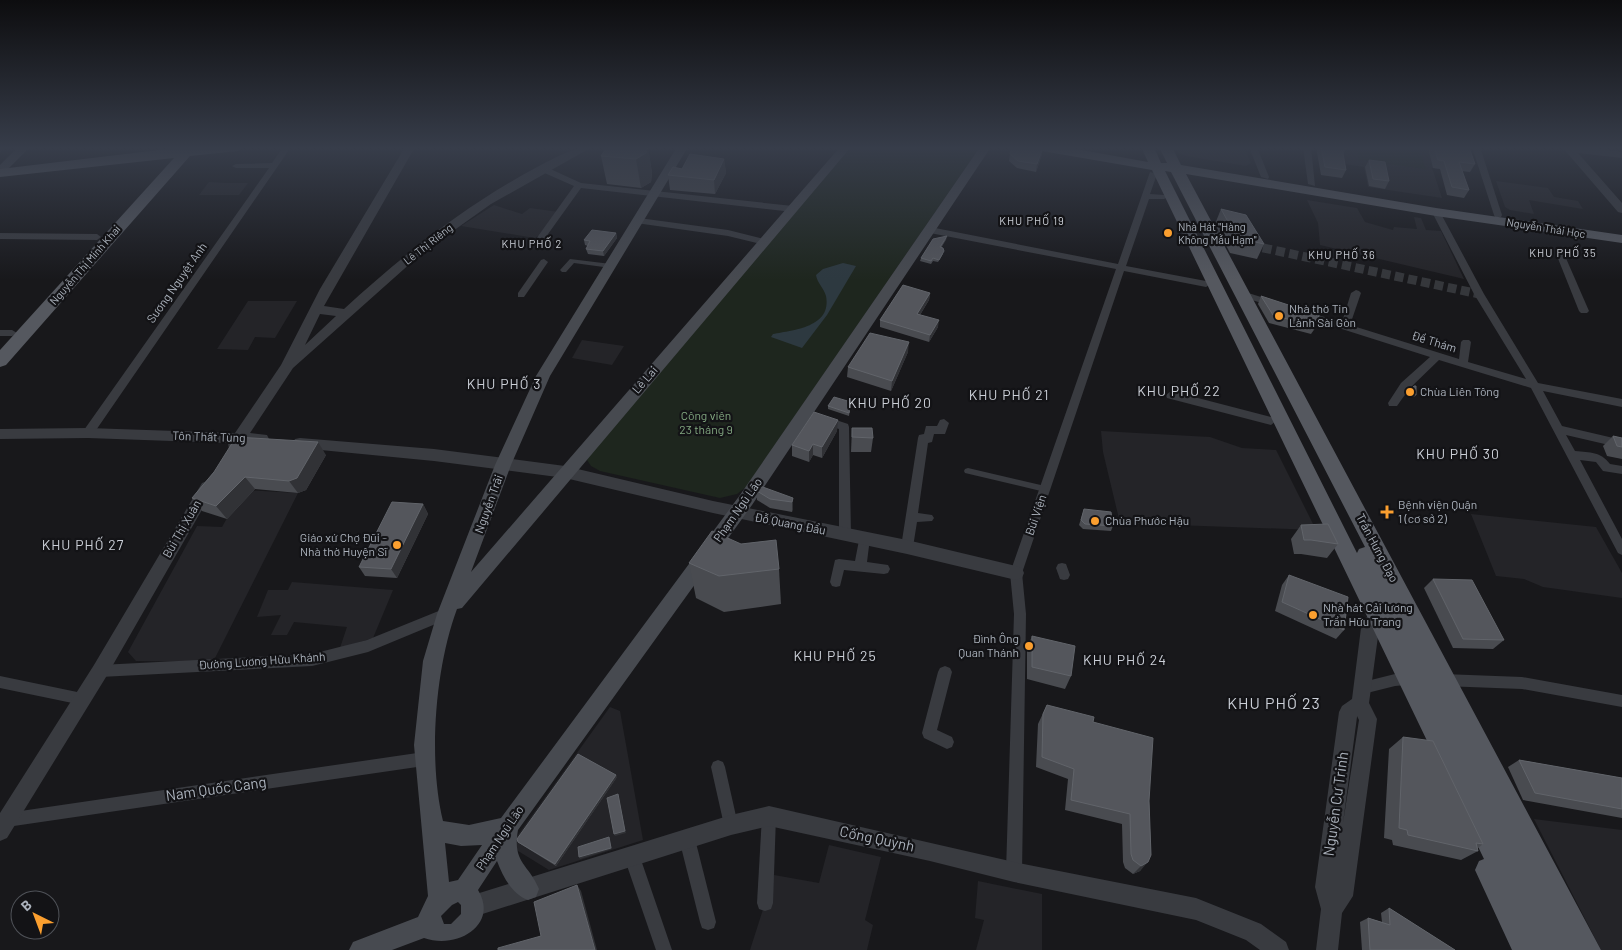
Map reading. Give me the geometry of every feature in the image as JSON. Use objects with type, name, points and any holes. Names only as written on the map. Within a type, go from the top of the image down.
[{"type":"main road","name":"Nguyễn Thị Minh Khai","points":[[0,347],[6,333],[103,237],[145,191]]},
{"type":"main road","name":"Nguyễn Trãi","points":[[440,899],[424,759],[425,722],[437,641],[503,464],[543,376],[657,191]]},
{"type":"main road","name":"Lê Lai","points":[[446,614],[808,191]]},
{"type":"main road","name":"Phạm Ngũ Lão","points":[[468,899],[507,828],[737,513],[956,191]]},
{"type":"main road","name":"Trần Hưng Đạo","points":[[1173,191],[1200,242],[1237,292],[1255,326],[1256,353],[1419,680],[1486,775],[1518,836],[1543,907],[1568,950]]},
{"type":"main road","name":"Trần Hưng Đạo","points":[[1173,191],[1200,242],[1210,285],[1223,312],[1256,353],[1284,382],[1291,422],[1289,447],[1314,469],[1316,503],[1345,531],[1419,680],[1438,755],[1493,866],[1526,950]]},
{"type":"main road","name":"Nguyễn Thái Học","points":[[1329,191],[1436,212],[1618,235]]},
{"type":"main road","name":"Nguyễn Thái Học","points":[[1335,191],[1618,235]]},
{"type":"main road","name":"Nguyễn Thị Minh Khai","points":[[0,361],[103,237]]},
{"type":"main road","points":[[1210,285],[1237,292]]},
{"type":"main road","points":[[479,532],[481,541],[487,546],[497,546],[509,541]]},
{"type":"main road","points":[[432,827],[451,835],[469,837],[507,828],[503,842],[508,863],[512,872],[528,889]]},
{"type":"main road","name":"Trần Hưng Đạo","points":[[1493,866],[1543,907],[1587,950]]},
{"type":"main road","points":[[361,950],[440,937],[458,933],[465,928],[473,914],[468,899],[449,892],[440,899],[432,911],[440,937]]},
{"type":"main road","name":"Trần Hưng Đạo","points":[[1542,950],[1543,907]]},
{"type":"street","name":"Sương Nguyệt Anh","points":[[88,433],[257,191]]},
{"type":"street","points":[[223,462],[287,367],[314,309],[382,191]]},
{"type":"street","name":"Lê Thị Riêng","points":[[287,367],[402,264],[452,225],[507,191]]},
{"type":"street","points":[[540,239],[574,191]]},
{"type":"street","points":[[632,191],[793,209]]},
{"type":"street","name":"Bùi Viện","points":[[1014,872],[1020,628],[1016,573],[1123,267],[1146,191]]},
{"type":"street","points":[[1490,191],[1498,215]]},
{"type":"street","points":[[1605,191],[1622,210]]},
{"type":"street","points":[[1145,196],[1178,200]]},
{"type":"street","points":[[1436,212],[1479,294],[1535,386],[1622,550]]},
{"type":"street","points":[[639,221],[706,230],[765,242]]},
{"type":"street","points":[[930,230],[1210,285]]},
{"type":"street","points":[[0,236],[103,237]]},
{"type":"street","points":[[1561,256],[1584,311]]},
{"type":"street","points":[[564,270],[572,261],[611,266]]},
{"type":"street","points":[[521,294],[544,262]]},
{"type":"street","name":"Ðề Thám","points":[[1237,292],[1535,386],[1622,403]]},
{"type":"street","points":[[1345,327],[1356,293]]},
{"type":"street","points":[[314,309],[347,314]]},
{"type":"street","points":[[1462,364],[1466,342]]},
{"type":"street","points":[[1393,403],[1405,386],[1437,356]]},
{"type":"street","points":[[1171,395],[1291,422]]},
{"type":"street","points":[[804,414],[844,427],[845,535]]},
{"type":"street","points":[[907,547],[923,438],[928,439],[930,428],[941,431],[944,423]]},
{"type":"street","points":[[1558,429],[1622,444]]},
{"type":"street","name":"Tôn Thất Tùng","points":[[0,434],[88,433],[239,437],[434,455],[566,472]]},
{"type":"street","points":[[1571,455],[1599,458],[1607,468],[1622,470]]},
{"type":"street","points":[[968,471],[1045,489]]},
{"type":"street","name":"Ðỗ Quang Ðẩu","points":[[566,472],[737,513],[907,547],[1016,573]]},
{"type":"street","name":"Bùi Thị Xuân","points":[[4,826],[100,670],[214,476]]},
{"type":"street","points":[[912,517],[928,518]]},
{"type":"street","points":[[860,566],[864,538]]},
{"type":"street","points":[[836,582],[839,564],[884,569]]},
{"type":"street","name":"Nguyễn Cư Trinh","points":[[1327,950],[1332,909],[1343,896],[1368,719],[1362,696],[1382,605]]},
{"type":"street","name":"Đường Lương Hữu Khánh","points":[[100,670],[312,660],[368,646],[446,614]]},
{"type":"street","points":[[945,672],[928,733],[947,742]]},
{"type":"street","points":[[1362,696],[1419,680],[1522,683],[1622,701]]},
{"type":"street","points":[[0,682],[82,699]]},
{"type":"street","name":"Nam Quốc Cang","points":[[4,826],[424,759]]},
{"type":"street","points":[[718,768],[732,825]]},
{"type":"street","points":[[765,903],[769,816]]},
{"type":"street","name":"Cống Quỳnh","points":[[468,899],[528,889],[732,825],[769,816],[930,851],[1014,872],[1196,910],[1253,932],[1278,950]]},
{"type":"street","points":[[687,839],[708,922]]},
{"type":"street","points":[[632,857],[664,950]]},
{"type":"shaded area","points":[[202,191],[242,191],[239,195],[199,195]]},
{"type":"shaded area","points":[[1397,191],[1440,191],[1442,198]]},
{"type":"shaded area","points":[[1500,191],[1550,191],[1554,197],[1578,201],[1583,209],[1529,200],[1534,214],[1510,210],[1505,207]]},
{"type":"shaded area","points":[[1307,200],[1357,208],[1365,222],[1393,230],[1394,227],[1417,229],[1414,217],[1421,218],[1426,230],[1441,231],[1464,279],[1320,245],[1318,223]]},
{"type":"shaded area","points":[[494,205],[522,214],[530,208],[559,212],[544,232],[535,238],[461,226]]},
{"type":"shaded area","points":[[843,263],[856,266],[827,315],[802,348],[771,337],[773,334],[791,331],[817,321],[823,314],[826,306],[826,296],[816,275],[823,269]]},
{"type":"shaded area","points":[[248,301],[297,301],[275,338],[255,337],[248,350],[217,349]]},
{"type":"shaded area","points":[[582,340],[624,346],[612,365],[572,358]]},
{"type":"shaded area","points":[[1101,431],[1210,437],[1242,448],[1276,450],[1316,530],[1120,523],[1103,452]]},
{"type":"shaded area","points":[[243,490],[298,493],[213,662],[136,661],[128,652],[197,526],[222,527]]},
{"type":"shaded area","points":[[1471,514],[1596,527],[1622,573],[1622,598],[1543,587],[1524,579],[1496,576]]},
{"type":"shaded area","points":[[292,582],[393,590],[373,638],[340,648],[347,627],[294,622],[287,635],[271,635],[281,615],[257,617],[268,590],[288,590]]},
{"type":"shaded area","points":[[610,707],[620,711],[643,840],[549,870],[510,846]]},
{"type":"shaded area","points":[[1534,819],[1622,830],[1622,950],[1601,950]]},
{"type":"shaded area","points":[[829,845],[881,857],[865,920],[873,925],[867,950],[750,950],[774,875],[819,883]]},
{"type":"shaded area","points":[[978,881],[1042,894],[1042,950],[976,950],[984,920],[975,918]]},
{"type":"green space","name":"Công viên 23 tháng 9","points":[[813,191],[949,191],[746,487],[737,494],[720,498],[600,471],[591,466],[587,460],[589,454]]},
{"type":"building","points":[[1221,209],[1246,215],[1264,244],[1237,238]]},
{"type":"building","points":[[592,230],[616,233],[603,251],[586,249],[590,241],[584,240]]},
{"type":"building","points":[[947,236],[940,247],[944,251],[939,260],[933,258],[931,261],[921,258],[933,239]]},
{"type":"building","points":[[903,285],[930,293],[917,314],[939,320],[930,335],[880,320]]},
{"type":"building","points":[[1261,296],[1319,315],[1316,327],[1273,315]]},
{"type":"building","points":[[870,333],[909,342],[892,381],[848,367]]},
{"type":"building","points":[[1416,386],[1416,395],[1409,393]]},
{"type":"building","points":[[834,397],[851,402],[849,413],[828,406]]},
{"type":"building","points":[[814,412],[838,420],[822,447],[813,444],[809,451],[792,445]]},
{"type":"building","points":[[852,428],[872,428],[873,438],[852,437]]},
{"type":"building","points":[[1613,436],[1622,438],[1622,447],[1617,446]]},
{"type":"building","points":[[236,437],[318,442],[297,478],[289,481],[245,477],[216,506],[192,498],[214,472]]},
{"type":"building","points":[[760,486],[793,498],[792,502],[770,499],[757,491]]},
{"type":"building","points":[[392,502],[423,504],[391,569],[359,567]]},
{"type":"building","points":[[1084,509],[1111,512],[1113,526],[1085,524],[1081,520]]},
{"type":"building","points":[[1328,524],[1338,544],[1304,540],[1301,525]]},
{"type":"building","points":[[712,531],[741,544],[776,540],[779,569],[719,576],[689,563]]},
{"type":"building","points":[[1289,575],[1348,597],[1344,630],[1282,602]]},
{"type":"building","points":[[1433,579],[1472,580],[1504,640],[1463,639]]},
{"type":"building","points":[[1032,636],[1075,646],[1071,676],[1032,667]]},
{"type":"building","points":[[1047,705],[1094,717],[1093,722],[1153,738],[1149,801],[1151,855],[1148,862],[1141,866],[1133,860],[1131,854],[1130,814],[1071,800],[1074,769],[1042,757],[1043,714]]},
{"type":"building","points":[[1403,737],[1433,741],[1483,844],[1476,843],[1478,851],[1408,835],[1407,830],[1399,828]]},
{"type":"building","points":[[578,754],[616,775],[555,864],[518,842],[517,839]]},
{"type":"building","points":[[1519,760],[1622,778],[1622,809],[1535,793]]},
{"type":"building","points":[[618,794],[625,831],[614,834],[607,798]]},
{"type":"building","points":[[609,837],[611,848],[579,857],[578,847]]},
{"type":"building","points":[[577,885],[595,950],[498,950],[498,948],[541,936],[534,902]]},
{"type":"building","points":[[1389,908],[1455,950],[1370,950],[1368,918],[1390,925]]},
{"type":"tunnel","points":[[1211,233],[1231,241],[1479,294]]},
{"type":"place","name":"Nhà Hát \"Hàng Không Mẫu Hạm\"","points":[[1168,233]]},
{"type":"place","name":"Nhà thờ Tin Lành Sài Gòn","points":[[1279,316]]},
{"type":"place","name":"Chùa Liên Tông","points":[[1410,392]]},
{"type":"place","name":"Bệnh viện Quận 1 (cơ sở 2)","points":[[1387,512]]},
{"type":"place","name":"Chùa Phước Hậu","points":[[1095,521]]},
{"type":"place","name":"Giáo xứ Chợ Đũi - Nhà thờ Huyện Sĩ","points":[[397,545]]},
{"type":"place","name":"Nhà hát Cải lương Trần Hữu Trang","points":[[1313,615]]},
{"type":"place","name":"Đình Ông Quan Thánh","points":[[1029,646]]},
{"type":"district","name":"KHU PHỐ 19","points":[[1032,221]]},
{"type":"district","name":"KHU PHỐ 2","points":[[532,244]]},
{"type":"district","name":"KHU PHỐ 35","points":[[1563,253]]},
{"type":"district","name":"KHU PHỐ 36","points":[[1342,255]]},
{"type":"district","name":"KHU PHỐ 3","points":[[504,384]]},
{"type":"district","name":"KHU PHỐ 22","points":[[1179,391]]},
{"type":"district","name":"KHU PHỐ 21","points":[[1009,395]]},
{"type":"district","name":"KHU PHỐ 20","points":[[890,403]]},
{"type":"district","name":"KHU PHỐ 30","points":[[1458,454]]},
{"type":"district","name":"KHU PHỐ 27","points":[[83,545]]},
{"type":"district","name":"KHU PHỐ 25","points":[[835,656]]},
{"type":"district","name":"KHU PHỐ 24","points":[[1125,660]]},
{"type":"district","name":"KHU PHỐ 23","points":[[1274,703]]}]
